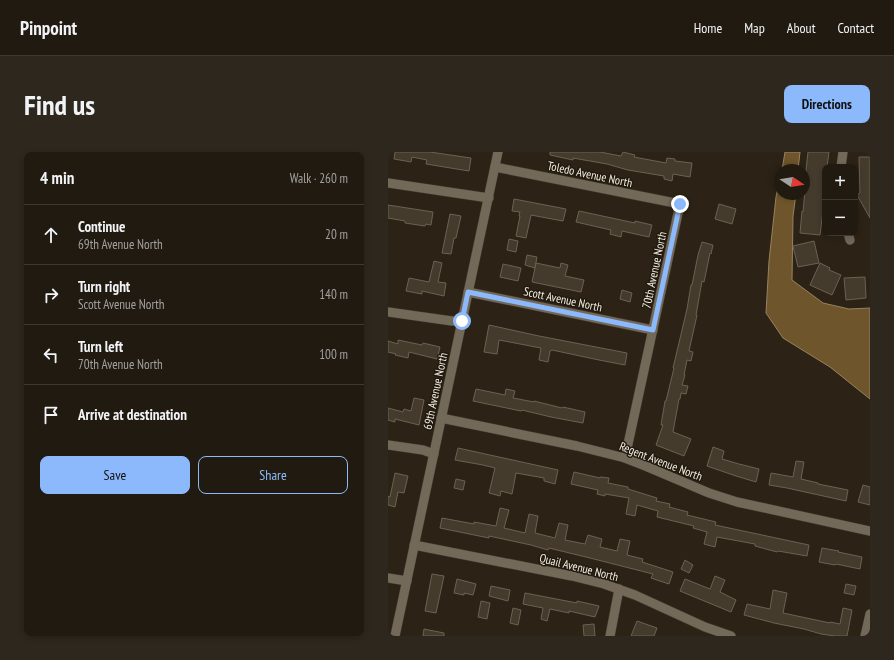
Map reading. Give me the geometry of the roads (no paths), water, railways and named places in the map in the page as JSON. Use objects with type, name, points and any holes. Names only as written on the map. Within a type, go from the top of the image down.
[{"type":"street","name":"69th Avenue North","points":[[395,636],[498,152]]},
{"type":"street","points":[[841,164],[843,152]]},
{"type":"street","name":"Toledo Avenue North","points":[[495,167],[680,204]]},
{"type":"street","points":[[388,182],[489,198]]},
{"type":"street","name":"70th Avenue North","points":[[625,458],[680,204]]},
{"type":"street","name":"Scott Avenue North","points":[[468,292],[653,330]]},
{"type":"street","points":[[388,312],[452,321],[462,321]]},
{"type":"street","name":"Regent Avenue North","points":[[441,418],[577,446],[625,458],[709,493],[737,502],[870,531]]},
{"type":"street","points":[[388,445],[423,450],[434,454]]},
{"type":"street","name":"Quail Avenue North","points":[[414,545],[572,576],[619,589],[705,627],[731,636]]},
{"type":"street","points":[[388,578],[406,581]]},
{"type":"street","points":[[610,636],[619,589]]},
{"type":"street","points":[[865,636],[870,614]]}]
